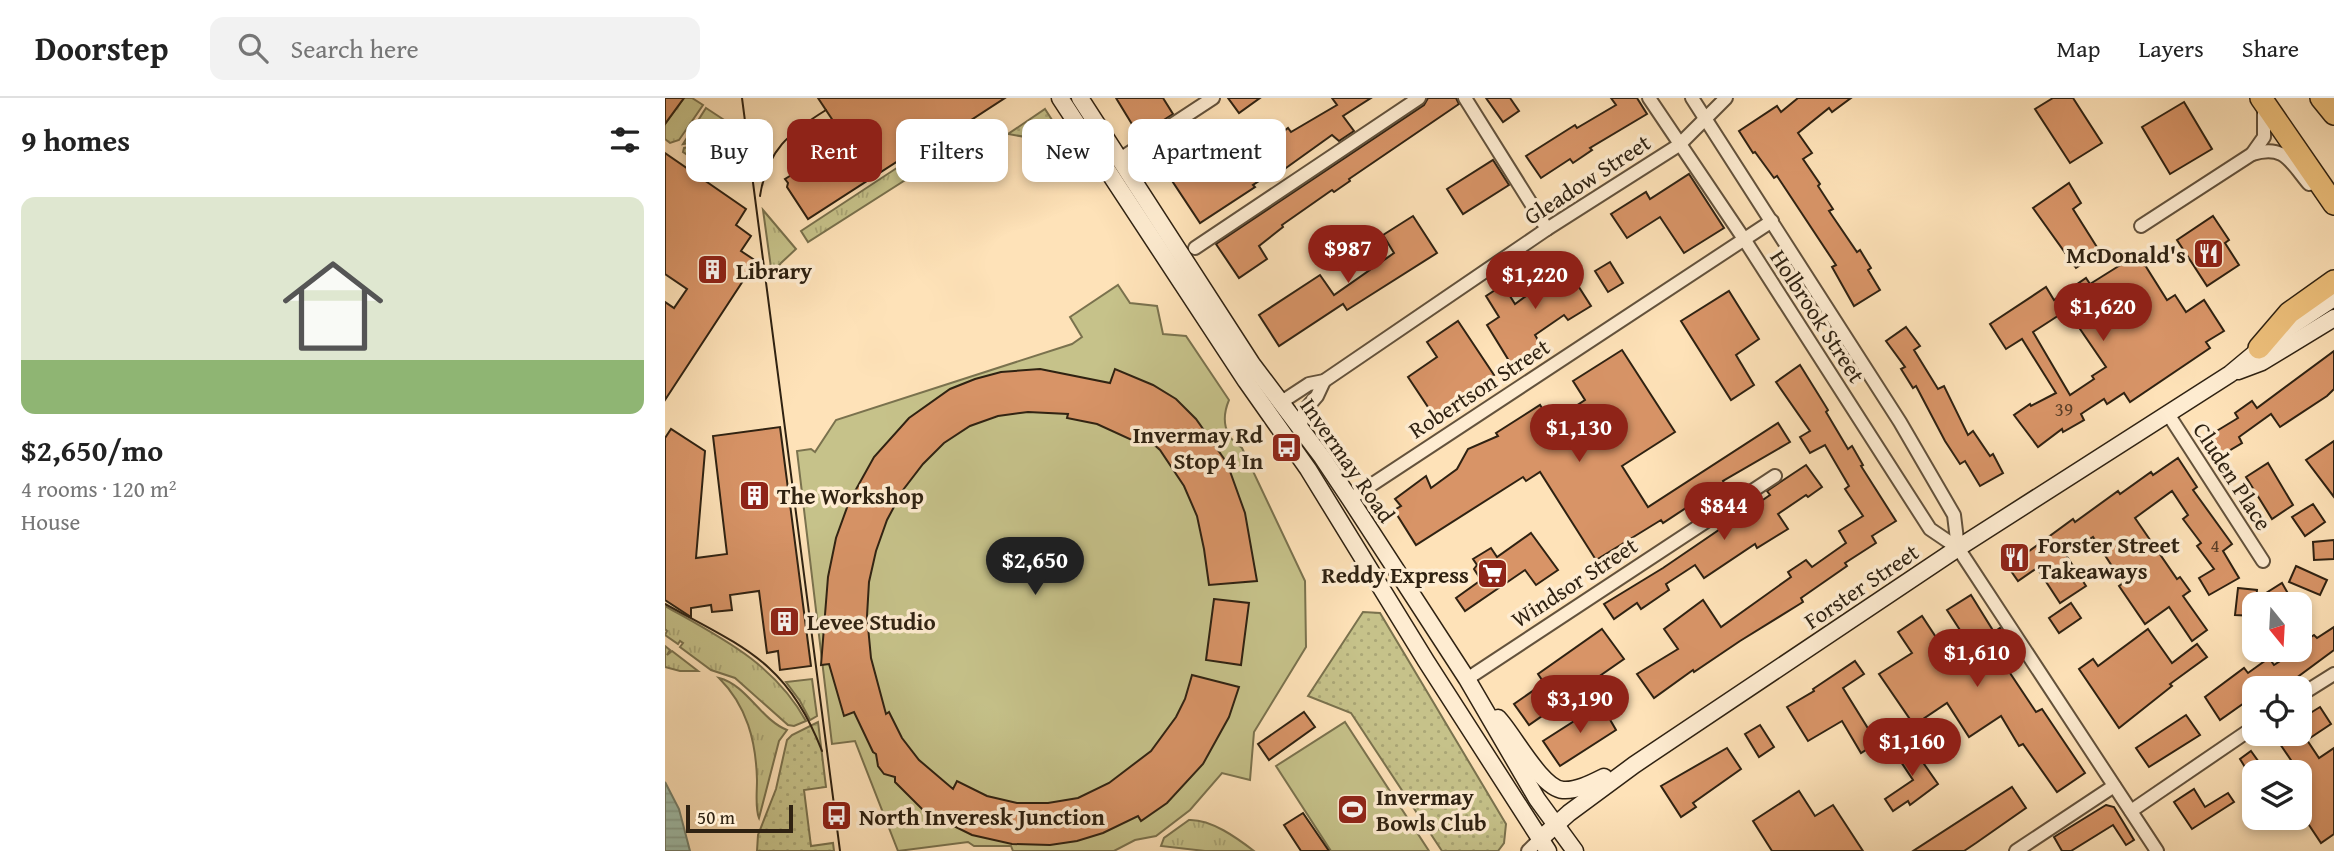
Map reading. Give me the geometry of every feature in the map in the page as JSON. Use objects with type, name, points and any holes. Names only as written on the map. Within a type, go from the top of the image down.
[{"type":"highway","points":[[2321,98],[2334,114]]},
{"type":"highway","points":[[2262,101],[2334,206]]},
{"type":"highway","points":[[2259,348],[2289,313],[2334,281]]},
{"type":"main road","name":"Invermay Road","points":[[1060,98],[1074,119]]},
{"type":"main road","points":[[1070,98],[1083,119]]},
{"type":"main road","name":"Invermay Road","points":[[1080,98],[1252,364],[1308,470],[1538,847]]},
{"type":"main road","points":[[1120,159],[1116,168],[1131,193],[1146,229]]},
{"type":"main road","name":"Invermay Road","points":[[1114,180],[1275,408],[1300,429],[1350,499],[1471,686],[1537,799],[1575,851]]},
{"type":"main road","name":"Forster Street","points":[[1538,847],[1569,813],[1655,751],[1958,548],[2229,374],[2259,348],[2334,298]]},
{"type":"main road","name":"Forster Street","points":[[2229,374],[2262,362],[2334,318]]},
{"type":"main road","points":[[1471,686],[1510,732],[1543,780],[1554,788],[1563,790],[1588,785],[1655,751]]},
{"type":"street","points":[[1120,159],[1213,98]]},
{"type":"street","points":[[1195,248],[1419,98]]},
{"type":"street","points":[[1465,98],[1547,229]]},
{"type":"street","name":"Holbrook Street","points":[[1649,98],[1744,239],[1930,529],[1958,548],[2157,851]]},
{"type":"street","name":"Holbrook Street","points":[[1692,98],[1900,422],[1954,515],[1958,548]]},
{"type":"street","name":"Gleadow Street","points":[[1275,408],[1309,384],[1324,381],[1547,229],[1679,145],[1726,98]]},
{"type":"street","points":[[2252,154],[2264,137],[2262,101]]},
{"type":"street","points":[[2141,226],[2252,154],[2272,149],[2282,153],[2316,192],[2334,206]]},
{"type":"street","name":"Robertson Street","points":[[1350,499],[1772,221]]},
{"type":"street","name":"Gleadow Street","points":[[1300,429],[1304,411],[1317,396],[1324,381]]},
{"type":"street","name":"Cluden Place","points":[[2168,414],[2263,561]]},
{"type":"street","name":"Windsor Street","points":[[1471,686],[1775,476]]},
{"type":"street","points":[[2312,688],[2334,674]]},
{"type":"street","points":[[2131,811],[2242,735]]},
{"type":"street","points":[[2016,851],[2115,786]]},
{"type":"green space","points":[[684,98],[692,98],[703,105],[693,119],[686,119],[686,130],[679,140],[670,143],[665,139],[665,124]]},
{"type":"green space","points":[[706,108],[723,119],[699,119]]},
{"type":"green space","points":[[1045,109],[1051,119],[1030,119]]},
{"type":"green space","points":[[1022,125],[1022,136],[1008,134]]},
{"type":"green space","points":[[896,168],[896,182],[902,182],[808,242],[801,231],[875,182],[882,182],[882,178]]},
{"type":"green space","points":[[763,210],[796,249],[772,275]]},
{"type":"green space","points":[[1118,285],[1130,303],[1157,306],[1163,334],[1186,336],[1229,400],[1225,414],[1228,433],[1242,448],[1305,581],[1306,647],[1254,732],[1250,780],[1222,773],[1190,810],[1156,836],[1135,840],[1114,851],[1013,851],[1011,846],[974,846],[968,842],[898,851],[855,741],[832,744],[797,451],[811,449],[815,452],[836,420],[1072,344],[1082,337],[1070,317]]},
{"type":"green space","points":[[665,606],[725,641],[762,667],[793,701],[806,721],[794,726],[788,725],[735,678],[711,670],[680,647],[683,643],[680,641],[678,644],[665,635]]},
{"type":"green space","points":[[1363,612],[1380,613],[1506,824],[1504,843],[1498,851],[1442,851],[1351,713],[1308,696]]},
{"type":"green space","points":[[665,646],[670,650],[667,655],[672,651],[698,671],[680,671],[665,667]]},
{"type":"green space","points":[[719,678],[738,688],[777,725],[787,730],[779,741],[759,818],[752,738],[737,700]]},
{"type":"green space","points":[[812,679],[817,716],[810,720],[786,682]]},
{"type":"green space","points":[[818,722],[826,787],[804,790],[811,846],[833,843],[834,851],[757,851],[758,835],[776,789],[787,740]]},
{"type":"green space","name":"Invermay Bowls Club","points":[[1345,722],[1429,851],[1331,851],[1276,766]]},
{"type":"green space","points":[[1189,820],[1215,826],[1254,851],[1205,851],[1161,846],[1164,838]]},
{"type":"shaded area","points":[[665,782],[679,809],[690,851],[665,851]]},
{"type":"building","points":[[665,98],[684,98],[665,124]]},
{"type":"building","points":[[818,98],[1005,98],[973,119],[896,119],[896,162],[882,171],[882,119],[832,119]]},
{"type":"building","points":[[1116,98],[1163,98],[1173,114],[1165,119],[1129,119]]},
{"type":"building","points":[[1228,98],[1260,98],[1239,113]]},
{"type":"building","points":[[1332,98],[1371,98],[1343,116],[1354,131],[1339,141],[1332,135],[1286,168],[1286,130],[1288,128],[1291,132],[1337,105]]},
{"type":"building","points":[[1428,98],[1456,98],[1459,104],[1334,192],[1332,190],[1282,225],[1283,227],[1259,246],[1267,259],[1239,278],[1216,244],[1424,105]]},
{"type":"building","points":[[1486,98],[1510,98],[1519,111],[1503,122]]},
{"type":"building","points":[[1611,98],[1637,98],[1647,114],[1590,148],[1592,150],[1573,163],[1570,159],[1541,178],[1526,156],[1575,125],[1577,128],[1616,105]]},
{"type":"building","points":[[1798,98],[1851,98],[1832,112],[1829,108],[1798,133],[1812,153],[1803,159],[1833,209],[1829,211],[1857,252],[1860,250],[1880,290],[1854,306],[1832,267],[1836,265],[1777,176],[1774,178],[1739,131],[1777,106],[1781,112]]},
{"type":"building","points":[[2053,98],[2073,98],[2102,143],[2070,163],[2035,109]]},
{"type":"building","points":[[2184,102],[2212,149],[2170,174],[2142,127]]},
{"type":"building","points":[[665,153],[686,168],[686,182],[707,182],[746,209],[736,225],[751,236],[741,251],[756,261],[665,400],[665,302],[674,308],[687,289],[665,274]]},
{"type":"building","points":[[1493,160],[1509,185],[1463,214],[1447,189]]},
{"type":"building","points":[[1689,174],[1724,228],[1684,253],[1660,217],[1627,238],[1611,214],[1646,192],[1650,199]]},
{"type":"building","points":[[865,182],[808,219],[787,187],[788,183]]},
{"type":"building","points":[[1173,182],[1258,182],[1253,185],[1255,187],[1200,223]]},
{"type":"building","points":[[2069,183],[2081,203],[2073,209],[2100,252],[2076,268],[2033,208]]},
{"type":"building","points":[[1413,216],[1437,253],[1347,310],[1343,304],[1279,346],[1259,315],[1320,275],[1334,295],[1394,253],[1383,235]]},
{"type":"building","name":"McDonald's","points":[[2213,216],[2229,240],[2225,243],[2239,265],[2207,286],[2177,240]]},
{"type":"building","points":[[2138,254],[2167,300],[2175,295],[2186,312],[2204,300],[2224,331],[2206,342],[2210,348],[2130,402],[2124,393],[2107,404],[2104,399],[2081,414],[2084,420],[2063,432],[2062,429],[2038,447],[2014,415],[2030,404],[2031,406],[2056,393],[2022,339],[2006,349],[1990,324],[2046,287],[2054,300],[2086,278],[2090,284]],"holes":[[[2067,310],[2106,367],[2092,376],[2094,379],[2070,395],[2033,332]]]},
{"type":"building","points":[[1561,259],[1591,306],[1568,320],[1564,315],[1535,335],[1541,345],[1511,364],[1487,325],[1499,317],[1486,296],[1503,285],[1515,304],[1544,283],[1538,273]]},
{"type":"building","points":[[1610,262],[1623,283],[1608,292],[1595,271]]},
{"type":"building","points":[[1729,291],[1759,339],[1736,355],[1754,385],[1731,400],[1681,321]]},
{"type":"building","points":[[1458,321],[1494,375],[1434,416],[1408,377],[1437,357],[1427,342]]},
{"type":"building","points":[[1906,327],[1920,346],[1914,350],[1938,389],[1944,386],[1968,435],[1973,431],[1990,456],[1993,454],[2003,473],[1980,486],[1965,461],[1960,464],[1945,441],[1916,386],[1913,388],[1901,369],[1905,367],[1886,341]]},
{"type":"building","points":[[1622,350],[1675,432],[1622,466],[1648,507],[1778,423],[1790,442],[1723,481],[1724,483],[1663,523],[1661,520],[1596,560],[1540,472],[1526,481],[1523,477],[1416,545],[1394,510],[1401,506],[1395,499],[1426,476],[1431,488],[1457,469],[1468,449],[1498,436],[1496,433],[1540,405],[1551,422],[1585,400],[1573,381]]},
{"type":"building","points":[[2334,351],[2334,389],[2327,396],[2280,427],[2271,414],[2239,437],[2242,443],[2222,455],[2210,435],[2238,418],[2235,413],[2252,401],[2257,408]]},
{"type":"building","points":[[1800,365],[1848,449],[1852,446],[1863,465],[1861,466],[1896,521],[1872,536],[1876,543],[1845,563],[1847,566],[1801,598],[1803,602],[1694,672],[1693,670],[1654,698],[1637,674],[1678,649],[1664,629],[1703,600],[1721,627],[1791,577],[1788,572],[1806,560],[1812,567],[1846,543],[1839,531],[1863,516],[1845,489],[1849,486],[1825,445],[1810,453],[1800,437],[1810,431],[1776,382]]},
{"type":"building","points":[[1040,369],[1110,383],[1115,369],[1153,385],[1176,399],[1196,419],[1227,463],[1245,513],[1257,581],[1209,585],[1197,516],[1184,486],[1160,450],[1140,432],[1134,441],[1097,424],[1067,418],[1068,414],[1028,412],[998,416],[970,426],[944,443],[923,464],[903,490],[887,520],[869,582],[867,616],[871,658],[886,714],[889,712],[902,738],[919,760],[953,789],[957,781],[987,796],[1017,803],[1048,803],[1078,798],[1109,783],[1151,751],[1176,717],[1192,675],[1239,687],[1229,717],[1203,764],[1167,803],[1141,821],[1138,816],[1103,833],[1050,845],[1012,844],[972,835],[925,812],[895,782],[895,777],[884,774],[878,766],[876,754],[854,712],[844,716],[829,664],[821,665],[828,577],[836,538],[849,502],[874,457],[909,418],[950,389],[1001,372]]},
{"type":"building","points":[[780,427],[811,666],[780,670],[778,651],[767,653],[759,591],[730,595],[732,610],[712,612],[711,605],[691,608],[691,617],[665,600],[665,438],[671,429],[705,451],[696,558],[727,554],[713,436]]},
{"type":"building","points":[[2334,441],[2334,497],[2306,460]]},
{"type":"building","points":[[2178,458],[2197,487],[2193,490],[2232,544],[2223,551],[2239,578],[2209,595],[2199,578],[2214,569],[2197,546],[2201,543],[2183,519],[2188,515],[2172,491],[2135,518],[2177,579],[2180,577],[2190,591],[2183,596],[2207,630],[2192,641],[2169,607],[2145,624],[2119,586],[2123,583],[2093,537],[2066,555],[2086,586],[2060,603],[2037,568],[2018,581],[2004,561],[2022,549],[2025,554],[2073,519],[2075,522],[2118,491],[2120,494],[2151,472],[2153,475]]},
{"type":"building","points":[[2268,463],[2293,505],[2272,519],[2246,477]]},
{"type":"building","points":[[1806,465],[1822,487],[1778,514],[1788,529],[1757,548],[1755,544],[1704,578],[1695,565],[1666,584],[1669,590],[1641,609],[1637,603],[1614,619],[1604,604],[1663,568],[1770,495],[1767,491]]},
{"type":"building","points":[[2313,504],[2325,522],[2305,536],[2292,517]]},
{"type":"building","points":[[1531,533],[1558,570],[1536,585],[1525,570],[1465,611],[1456,598],[1481,580],[1474,569],[1477,565],[1473,559],[1491,548],[1497,557]]},
{"type":"building","points":[[2334,540],[2334,559],[2314,560],[2313,542]]},
{"type":"building","points":[[2296,566],[2327,580],[2320,595],[2289,582]]},
{"type":"building","points":[[2282,583],[2287,592],[2268,592]]},
{"type":"building","points":[[2238,588],[2257,590],[2242,592],[2242,615],[2235,615]]},
{"type":"building","points":[[1971,595],[1994,632],[2000,628],[2022,661],[2008,670],[2036,712],[2042,709],[2085,773],[2057,792],[2023,744],[2019,746],[2001,716],[1969,737],[1947,703],[1914,725],[1879,674],[1912,653],[1898,632],[1922,616],[1951,660],[1971,647],[1947,610]]},
{"type":"building","points":[[1214,599],[1249,603],[1241,665],[1206,660]]},
{"type":"building","points":[[2071,603],[2081,618],[2059,633],[2049,618]]},
{"type":"building","points":[[2334,627],[2334,650],[2299,676],[2242,676],[2242,704],[2220,720],[2205,697],[2244,668],[2248,673],[2263,662],[2272,662],[2274,665],[2279,662],[2312,662],[2312,636],[2317,638]]},
{"type":"building","points":[[1602,629],[1624,659],[1529,725],[1514,704],[1544,683],[1538,674]]},
{"type":"building","points":[[2148,629],[2172,663],[2197,644],[2207,657],[2170,684],[2172,686],[2119,728],[2079,669],[2093,659],[2098,666]]},
{"type":"building","points":[[1855,661],[1864,674],[1843,688],[1877,743],[1861,753],[1842,721],[1808,741],[1787,707]]},
{"type":"building","points":[[1601,704],[1616,730],[1560,766],[1543,741]]},
{"type":"building","points":[[2320,707],[2331,724],[2312,737],[2312,712]]},
{"type":"building","points":[[1304,712],[1315,727],[1269,760],[1258,744]]},
{"type":"building","points":[[2186,715],[2200,735],[2149,767],[2136,748]]},
{"type":"building","points":[[1760,725],[1774,747],[1759,757],[1745,734]]},
{"type":"building","points":[[1908,741],[1938,784],[1910,805],[1908,801],[1893,811],[1885,799],[1913,780],[1893,750]]},
{"type":"building","points":[[2281,746],[2311,746],[2319,758],[2334,748],[2334,834],[2321,843],[2312,830],[2312,760],[2291,760]]},
{"type":"building","points":[[1727,748],[1741,769],[1693,803],[1696,807],[1681,817],[1661,786]]},
{"type":"building","points":[[2251,751],[2257,760],[2242,760],[2242,762],[2240,759]]},
{"type":"building","points":[[2012,787],[2026,808],[1964,851],[1913,851]]},
{"type":"building","points":[[2194,789],[2205,807],[2228,793],[2234,802],[2192,829],[2174,802]]},
{"type":"building","points":[[1799,791],[1815,816],[1833,805],[1863,851],[1772,851],[1753,821]]},
{"type":"building","points":[[2106,805],[2114,807],[2134,840],[2126,845],[2113,825],[2071,851],[2062,851],[2054,837]]},
{"type":"building","points":[[1303,813],[1329,851],[1301,851],[1284,825]]},
{"type":"tram line","points":[[742,98],[840,851]]},
{"type":"tram line","points":[[760,196],[768,166],[782,144],[826,110]]},
{"type":"tram line","points":[[665,604],[760,660],[794,697],[809,721],[822,751]]},
{"type":"place","name":"McDonald's","points":[[2209,254]]},
{"type":"place","name":"Library","points":[[713,270]]},
{"type":"place","name":"Invermay Rd Stop 4 In","points":[[1286,447]]},
{"type":"place","name":"The Workshop","points":[[754,495]]},
{"type":"place","name":"Forster Street Takeaways","points":[[2015,557]]},
{"type":"place","name":"Reddy Express","points":[[1492,574]]},
{"type":"place","name":"Levee Studio","points":[[784,621]]},
{"type":"place","name":"Invermay Bowls Club","points":[[1353,809]]},
{"type":"place","name":"North Inveresk Junction","points":[[836,816]]}]
